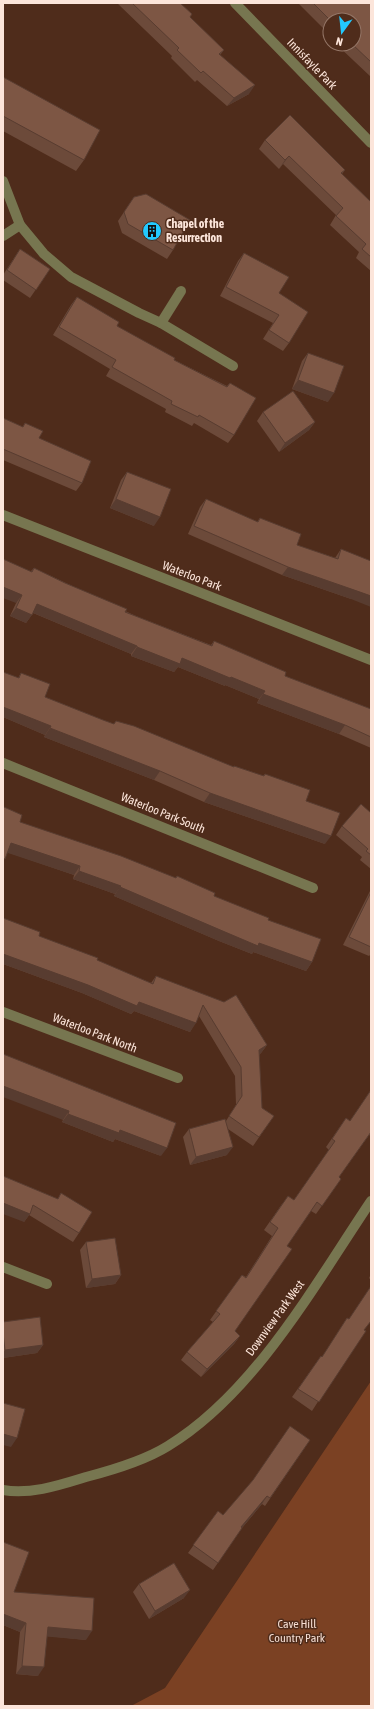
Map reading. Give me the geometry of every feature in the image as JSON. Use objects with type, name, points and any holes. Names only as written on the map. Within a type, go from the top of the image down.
[{"type":"street","name":"Innisfayle Park","points":[[235,3],[371,143]]},
{"type":"street","points":[[3,181],[20,225],[44,254],[71,277],[161,323],[233,366]]},
{"type":"street","points":[[3,236],[20,225]]},
{"type":"street","points":[[161,323],[181,291]]},
{"type":"street","name":"Waterloo Park","points":[[3,515],[371,660]]},
{"type":"street","name":"Waterloo Park South","points":[[3,763],[313,888]]},
{"type":"street","name":"Waterloo Park North","points":[[3,1012],[178,1078]]},
{"type":"street","name":"Downview Park West","points":[[3,1490],[11,1492],[40,1489],[117,1469],[168,1447],[218,1408],[269,1352],[371,1201]]},
{"type":"street","points":[[3,1266],[48,1284]]},
{"type":"green space","name":"Cave Hill Country Park","points":[[371,1381],[371,1706],[131,1706],[165,1688]]},
{"type":"building","points":[[132,3],[180,3],[192,14],[190,17],[224,50],[219,54],[255,85],[234,98],[203,71],[201,73],[177,50],[179,48]]},
{"type":"building","points":[[313,3],[369,3],[371,5],[371,62],[360,52],[362,52],[362,12],[322,12]]},
{"type":"building","points":[[3,77],[100,130],[84,160],[3,116]]},
{"type":"building","points":[[290,115],[345,170],[341,173],[371,202],[371,257],[362,249],[366,244],[336,216],[343,208],[289,156],[285,160],[265,140]]},
{"type":"building","name":"Chapel of the Resurrection","points":[[146,194],[190,220],[173,250],[128,224],[124,212],[134,197]]},
{"type":"building","points":[[20,249],[50,269],[36,290],[7,270]]},
{"type":"building","points":[[244,253],[289,277],[279,293],[308,312],[289,343],[269,330],[279,315],[226,287]]},
{"type":"building","points":[[77,297],[119,322],[117,326],[175,358],[174,360],[227,387],[230,383],[256,398],[234,435],[199,415],[198,417],[171,404],[172,401],[112,367],[116,360],[59,327]]},
{"type":"building","points":[[308,353],[344,366],[334,393],[298,380]]},
{"type":"building","points":[[293,391],[315,422],[285,443],[263,412]]},
{"type":"building","points":[[3,418],[23,427],[25,423],[43,431],[39,438],[91,461],[82,483],[3,449]]},
{"type":"building","points":[[127,472],[171,489],[160,517],[116,499]]},
{"type":"building","points":[[206,499],[258,522],[260,518],[301,534],[297,545],[338,559],[341,549],[371,561],[371,596],[288,567],[194,526]]},
{"type":"building","points":[[3,559],[32,572],[34,568],[65,583],[127,609],[125,612],[212,646],[214,641],[286,672],[285,676],[371,709],[371,737],[345,725],[263,694],[265,691],[231,677],[230,678],[182,658],[180,664],[37,604],[32,615],[16,608],[22,595],[3,587]]},
{"type":"building","points":[[3,672],[19,678],[21,673],[50,684],[45,697],[103,720],[114,724],[116,721],[134,726],[234,767],[264,776],[265,774],[310,790],[306,801],[340,813],[331,836],[210,793],[160,771],[50,728],[51,726],[3,707]]},
{"type":"building","points":[[361,804],[371,813],[371,855],[366,851],[368,849],[342,826]]},
{"type":"building","points":[[4,807],[22,815],[20,822],[121,856],[176,878],[177,876],[215,893],[214,896],[269,918],[268,920],[321,939],[312,962],[259,943],[258,946],[120,887],[121,886],[79,871],[80,866],[11,843],[5,859],[3,858]]},
{"type":"building","points":[[371,892],[371,947],[349,937]]},
{"type":"building","points":[[3,918],[40,932],[39,936],[98,958],[97,960],[153,984],[156,976],[224,1002],[236,995],[267,1045],[259,1050],[262,1108],[274,1116],[259,1137],[229,1116],[242,1096],[241,1067],[203,1005],[196,1023],[139,1002],[137,1006],[88,985],[3,954]]},
{"type":"building","points":[[3,1054],[176,1123],[167,1148],[120,1130],[119,1133],[68,1114],[69,1111],[3,1086]]},
{"type":"building","points":[[371,1090],[371,1132],[339,1177],[341,1179],[322,1206],[317,1202],[287,1246],[292,1249],[235,1331],[240,1336],[207,1369],[187,1352],[220,1314],[216,1311],[242,1275],[246,1278],[278,1228],[270,1222],[288,1196],[294,1200],[335,1141],[332,1139],[346,1118],[350,1121]]},
{"type":"building","points":[[225,1119],[233,1147],[196,1157],[189,1129]]},
{"type":"building","points":[[3,1176],[58,1199],[61,1193],[92,1212],[79,1233],[33,1205],[30,1214],[3,1203]]},
{"type":"building","points":[[115,1238],[121,1275],[92,1279],[86,1242]]},
{"type":"building","points":[[371,1286],[371,1321],[319,1402],[298,1389]]},
{"type":"building","points":[[40,1317],[43,1345],[5,1350],[3,1322]]},
{"type":"building","points":[[3,1403],[25,1409],[17,1438],[3,1434]]},
{"type":"building","points":[[290,1426],[310,1440],[270,1498],[267,1496],[241,1527],[242,1528],[218,1563],[193,1545],[218,1511],[223,1515],[253,1480]]},
{"type":"building","points":[[3,1542],[29,1552],[14,1592],[94,1598],[92,1631],[48,1627],[44,1667],[22,1666],[26,1623],[3,1614]]},
{"type":"building","points":[[174,1563],[190,1590],[155,1611],[139,1584]]},
{"type":"place","name":"Chapel of the Resurrection","points":[[152,231]]}]
